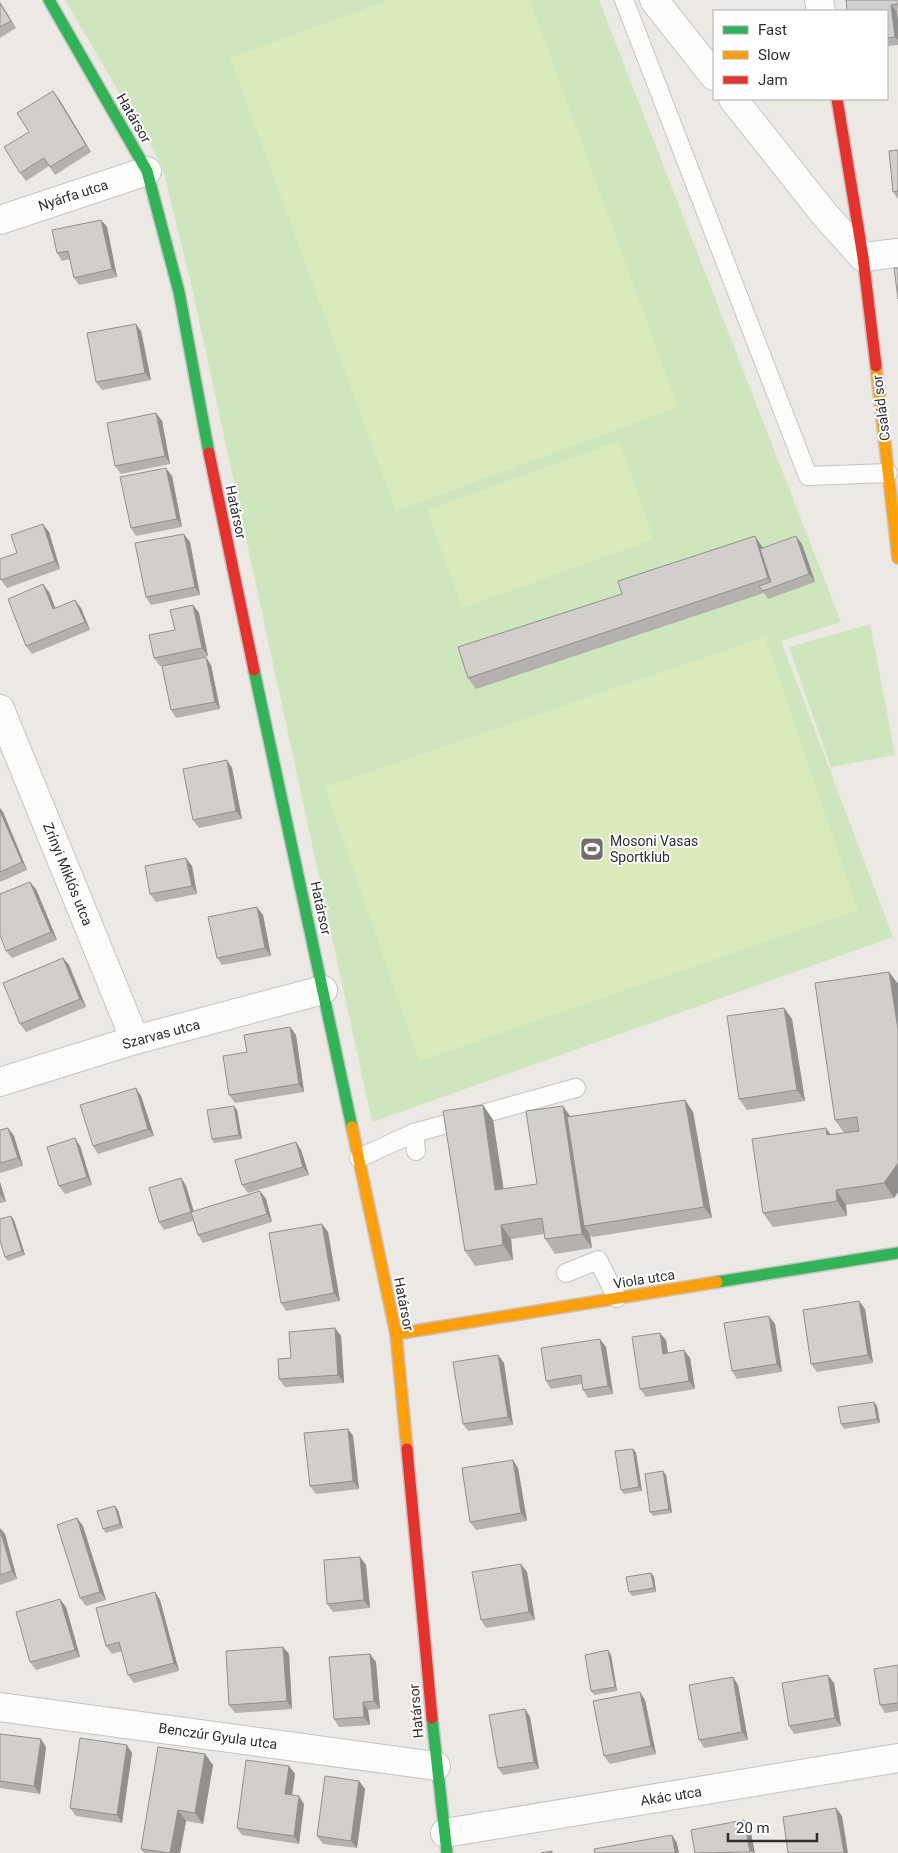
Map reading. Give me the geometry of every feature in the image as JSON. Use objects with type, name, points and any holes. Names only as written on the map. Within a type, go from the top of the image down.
[{"type":"street","name":"Határsor","points":[[49,0],[147,171],[179,292],[218,503],[396,1334],[436,1766],[446,1843]]},
{"type":"street","points":[[654,0],[713,75]]},
{"type":"street","points":[[733,100],[824,215],[863,257],[898,253]]},
{"type":"street","name":"Család sor","points":[[837,100],[863,257],[898,558]]},
{"type":"street","name":"Nyárfa utca","points":[[0,220],[147,171]]},
{"type":"street","name":"Zrínyi Miklós utca","points":[[0,709],[135,1040]]},
{"type":"street","name":"Szarvas utca","points":[[0,1082],[135,1040],[323,990]]},
{"type":"street","name":"Viola utca","points":[[396,1334],[898,1253]]},
{"type":"street","name":"Benczúr Gyula utca","points":[[0,1707],[436,1766]]},
{"type":"street","name":"Akác utca","points":[[446,1843],[898,1758]]},
{"type":"lane","points":[[624,0],[808,476],[888,473]]},
{"type":"lane","points":[[359,1158],[414,1133],[576,1088]]},
{"type":"lane","points":[[414,1133],[416,1151]]},
{"type":"lane","points":[[566,1273],[598,1260],[617,1298]]},
{"type":"green space","points":[[65,0],[599,0],[841,622],[781,641],[893,937],[372,1122],[192,288],[162,165]]},
{"type":"green space","points":[[389,0],[530,0],[678,407],[396,511],[230,58]]},
{"type":"green space","points":[[619,441],[654,539],[462,608],[427,510]]},
{"type":"green space","points":[[870,624],[895,755],[831,767],[789,647]]},
{"type":"green space","name":"Mosoni Vasas Sportklub","points":[[765,637],[858,910],[419,1061],[325,787]]},
{"type":"building","points":[[846,0],[898,0],[898,4],[891,5],[895,37],[888,38],[888,10],[847,10]]},
{"type":"building","points":[[0,3],[11,21],[0,27]]},
{"type":"building","points":[[53,91],[86,145],[50,167],[44,158],[20,173],[4,147],[29,132],[17,113]]},
{"type":"building","points":[[898,150],[898,191],[893,192],[889,151]]},
{"type":"building","points":[[101,220],[112,269],[74,278],[68,251],[57,253],[52,230]]},
{"type":"building","points":[[894,268],[898,268],[898,299]]},
{"type":"building","points":[[136,324],[145,373],[96,382],[87,333]]},
{"type":"building","points":[[156,413],[165,456],[115,466],[107,423]]},
{"type":"building","points":[[166,468],[177,519],[131,528],[120,477]]},
{"type":"building","points":[[43,524],[55,561],[1,580],[0,559],[17,553],[11,535]]},
{"type":"building","points":[[184,534],[195,587],[146,597],[135,543]]},
{"type":"building","points":[[755,536],[768,578],[468,678],[458,647],[622,594],[618,581]]},
{"type":"building","points":[[796,536],[809,574],[763,591],[759,586],[771,582],[760,549]]},
{"type":"building","points":[[43,584],[53,609],[75,600],[85,622],[26,646],[8,599]]},
{"type":"building","points":[[193,605],[202,648],[154,658],[149,635],[175,630],[170,610]]},
{"type":"building","points":[[206,657],[215,702],[171,710],[162,666]]},
{"type":"building","points":[[227,760],[236,811],[193,820],[183,769]]},
{"type":"building","points":[[0,811],[22,862],[0,872]]},
{"type":"building","points":[[186,858],[192,886],[150,894],[145,866]]},
{"type":"building","points":[[30,882],[51,932],[6,951],[0,935],[0,894]]},
{"type":"building","points":[[257,907],[265,948],[217,958],[208,917]]},
{"type":"building","points":[[63,958],[80,999],[20,1024],[3,983]]},
{"type":"building","points":[[889,972],[898,1029],[898,1163],[884,1183],[836,1190],[837,1201],[763,1213],[752,1139],[826,1128],[827,1135],[859,1131],[857,1117],[835,1120],[815,983]]},
{"type":"building","points":[[784,1008],[797,1090],[739,1099],[727,1016]]},
{"type":"building","points":[[290,1027],[299,1084],[229,1095],[223,1056],[247,1052],[244,1035]]},
{"type":"building","points":[[136,1088],[148,1129],[93,1146],[80,1105]]},
{"type":"building","points":[[685,1100],[704,1207],[584,1226],[567,1117]]},
{"type":"building","points":[[483,1105],[495,1190],[537,1184],[526,1111],[563,1106],[582,1234],[545,1239],[542,1218],[501,1225],[503,1245],[465,1251],[443,1111]]},
{"type":"building","points":[[234,1106],[239,1135],[212,1139],[207,1110]]},
{"type":"building","points":[[8,1128],[18,1158],[0,1163],[0,1130]]},
{"type":"building","points":[[75,1138],[87,1177],[59,1186],[47,1147]]},
{"type":"building","points":[[296,1142],[303,1167],[242,1185],[235,1160]]},
{"type":"building","points":[[181,1178],[191,1212],[159,1222],[149,1188]]},
{"type":"building","points":[[260,1191],[267,1214],[198,1235],[191,1212]]},
{"type":"building","points":[[11,1216],[22,1251],[5,1257],[0,1240],[0,1219]]},
{"type":"building","points":[[322,1224],[334,1293],[281,1303],[269,1233]]},
{"type":"building","points":[[859,1301],[868,1355],[811,1364],[803,1310]]},
{"type":"building","points":[[769,1316],[777,1364],[732,1371],[724,1323]]},
{"type":"building","points":[[335,1328],[338,1375],[279,1379],[278,1359],[291,1358],[289,1332]]},
{"type":"building","points":[[660,1333],[663,1354],[684,1350],[689,1381],[640,1389],[632,1337]]},
{"type":"building","points":[[600,1339],[608,1386],[583,1390],[581,1375],[546,1381],[541,1348]]},
{"type":"building","points":[[498,1355],[508,1417],[463,1424],[453,1362]]},
{"type":"building","points":[[874,1402],[877,1419],[841,1424],[838,1407]]},
{"type":"building","points":[[348,1429],[353,1481],[310,1486],[304,1433]]},
{"type":"building","points":[[633,1449],[639,1487],[621,1490],[615,1451]]},
{"type":"building","points":[[513,1460],[521,1513],[470,1522],[462,1468]]},
{"type":"building","points":[[663,1471],[669,1509],[650,1512],[645,1474]]},
{"type":"building","points":[[115,1506],[120,1524],[103,1529],[97,1511]]},
{"type":"building","points":[[77,1518],[100,1592],[80,1598],[57,1525]]},
{"type":"building","points":[[0,1530],[12,1571],[0,1575]]},
{"type":"building","points":[[360,1557],[364,1600],[327,1604],[324,1560]]},
{"type":"building","points":[[521,1564],[529,1612],[481,1620],[472,1572]]},
{"type":"building","points":[[651,1573],[654,1588],[629,1592],[626,1577]]},
{"type":"building","points":[[155,1592],[174,1663],[128,1675],[119,1642],[106,1646],[96,1608]]},
{"type":"building","points":[[60,1599],[75,1650],[30,1662],[16,1612]]},
{"type":"building","points":[[283,1647],[287,1701],[229,1705],[226,1651]]},
{"type":"building","points":[[608,1650],[615,1687],[591,1691],[585,1655]]},
{"type":"building","points":[[370,1654],[374,1701],[363,1702],[364,1717],[334,1719],[329,1657]]},
{"type":"building","points":[[898,1665],[898,1703],[880,1705],[874,1669]]},
{"type":"building","points":[[828,1675],[835,1718],[789,1726],[782,1683]]},
{"type":"building","points":[[733,1677],[742,1732],[699,1740],[689,1685]]},
{"type":"building","points":[[640,1692],[651,1746],[604,1756],[593,1701]]},
{"type":"building","points":[[525,1709],[534,1762],[498,1768],[489,1715]]},
{"type":"building","points":[[0,1734],[41,1739],[34,1786],[0,1781]]},
{"type":"building","points":[[80,1738],[127,1745],[117,1815],[70,1808]]},
{"type":"building","points":[[158,1747],[205,1754],[195,1813],[178,1810],[170,1853],[141,1849]]},
{"type":"building","points":[[246,1760],[289,1766],[285,1794],[299,1796],[294,1836],[237,1828]]},
{"type":"building","points":[[325,1776],[359,1781],[351,1841],[317,1836]]},
{"type":"building","points":[[836,1808],[844,1853],[788,1853],[783,1817]]},
{"type":"building","points":[[744,1820],[750,1852],[695,1853],[691,1830]]},
{"type":"building","points":[[672,1835],[675,1853],[595,1853],[594,1849]]},
{"type":"traffic: fast","points":[[49,0],[147,171],[179,292],[209,453]]},
{"type":"traffic: fast","points":[[254,670],[352,1127]]},
{"type":"traffic: fast","points":[[717,1282],[898,1253]]},
{"type":"traffic: fast","points":[[432,1718],[447,1853]]},
{"type":"traffic: slow","points":[[876,366],[898,558]]},
{"type":"traffic: slow","points":[[352,1127],[396,1334],[407,1449]]},
{"type":"traffic: slow","points":[[396,1334],[717,1282]]},
{"type":"traffic: jam","points":[[837,100],[863,257],[876,366]]},
{"type":"traffic: jam","points":[[209,453],[254,670]]},
{"type":"traffic: jam","points":[[407,1449],[432,1718]]},
{"type":"place","name":"Mosoni Vasas Sportklub","points":[[592,849]]}]
